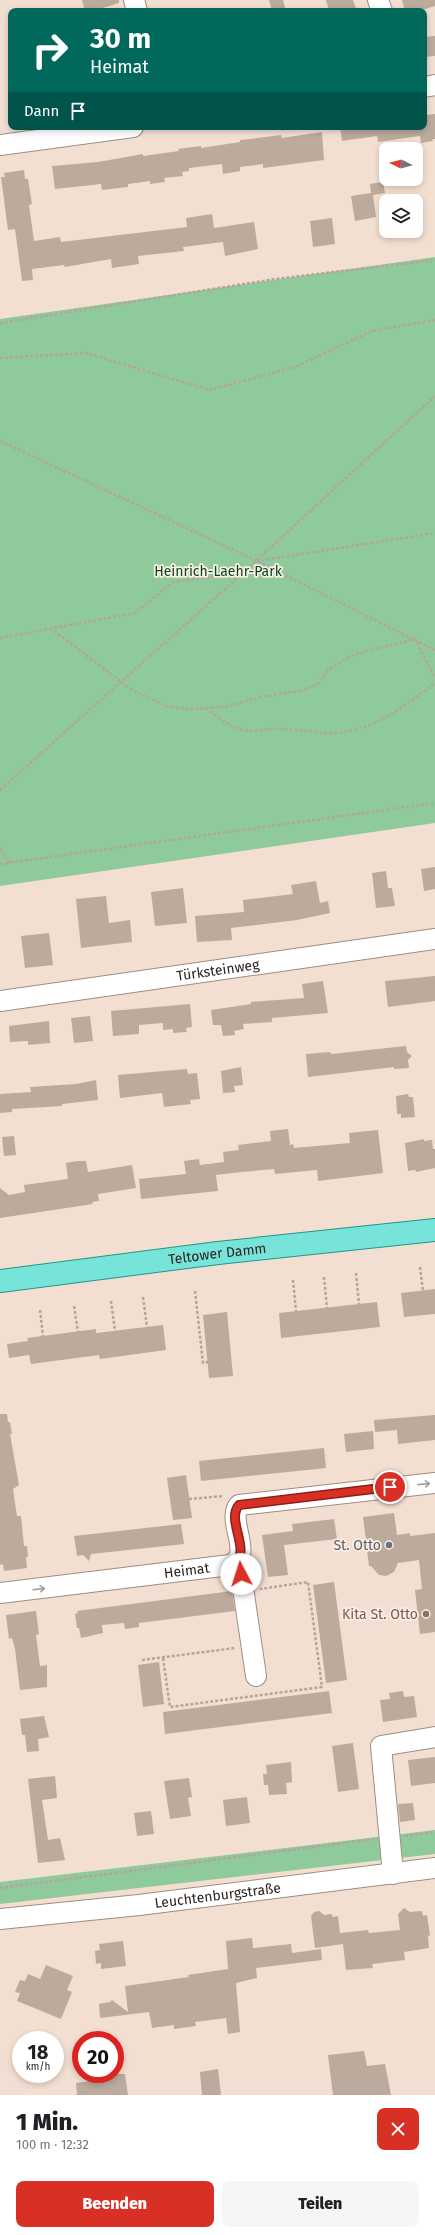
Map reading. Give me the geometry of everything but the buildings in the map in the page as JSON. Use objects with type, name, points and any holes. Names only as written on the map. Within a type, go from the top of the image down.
[{"type":"main road","name":"Teltower Damm","points":[[0,1281],[218,1253],[435,1230]]},
{"type":"street","points":[[0,145],[111,130]]},
{"type":"street","name":"Türksteinweg","points":[[0,1001],[435,939]]},
{"type":"street","points":[[256,1676],[241,1574],[236,1563],[241,1552],[236,1517],[236,1509],[239,1505],[435,1483]]},
{"type":"street","name":"Heimat","points":[[0,1593],[220,1567],[236,1563]]},
{"type":"street","points":[[393,1874],[381,1746],[435,1737]]},
{"type":"street","name":"Leuchtenburgstraße","points":[[0,1919],[139,1905],[435,1868]]},
{"type":"path","points":[[0,323],[276,279],[435,260]]},
{"type":"path","points":[[0,358],[86,354],[209,390],[295,367],[372,330],[435,320]]},
{"type":"path","points":[[0,790],[257,561],[435,396]]},
{"type":"path","points":[[0,441],[257,561],[416,639],[435,650]]},
{"type":"path","points":[[257,561],[435,534]]},
{"type":"path","points":[[0,638],[135,614],[173,582],[243,573]]},
{"type":"path","points":[[50,628],[147,699],[166,706],[190,709],[225,707],[261,697],[304,690],[318,684],[328,670],[356,654],[416,639]]},
{"type":"path","points":[[416,639],[435,678]]},
{"type":"path","points":[[206,708],[219,719],[245,730],[282,728],[325,733],[345,732],[370,725],[400,710],[435,683]]},
{"type":"path","points":[[0,864],[435,803]]},
{"type":"path","points":[[0,848],[9,863]]},
{"type":"path","points":[[420,1267],[423,1291]]},
{"type":"path","points":[[356,1274],[359,1304]]},
{"type":"path","points":[[324,1277],[327,1308]]},
{"type":"path","points":[[293,1280],[296,1311]]},
{"type":"path","points":[[195,1291],[203,1363],[208,1362]]},
{"type":"path","points":[[143,1297],[147,1327]]},
{"type":"path","points":[[111,1301],[115,1331]]},
{"type":"path","points":[[74,1306],[78,1332]]},
{"type":"path","points":[[40,1310],[43,1336]]},
{"type":"path","points":[[199,1331],[204,1330]]},
{"type":"path","points":[[189,1499],[224,1496]]},
{"type":"path","points":[[142,1660],[252,1646]]},
{"type":"path","points":[[0,1888],[435,1832]]},
{"type":"green space","name":"Heinrich-Laehr-Park","points":[[435,257],[435,823],[0,886],[0,319]]},
{"type":"green space","points":[[435,1830],[435,1854],[0,1904],[0,1882]]},
{"type":"place","name":"St. Otto","points":[[389,1545]]},
{"type":"place","name":"Kita St. Otto","points":[[426,1614]]},
{"type":"route","points":[[241,1574],[236,1563],[241,1552],[236,1517],[237,1506],[245,1503],[260,1501],[390,1487]]}]
